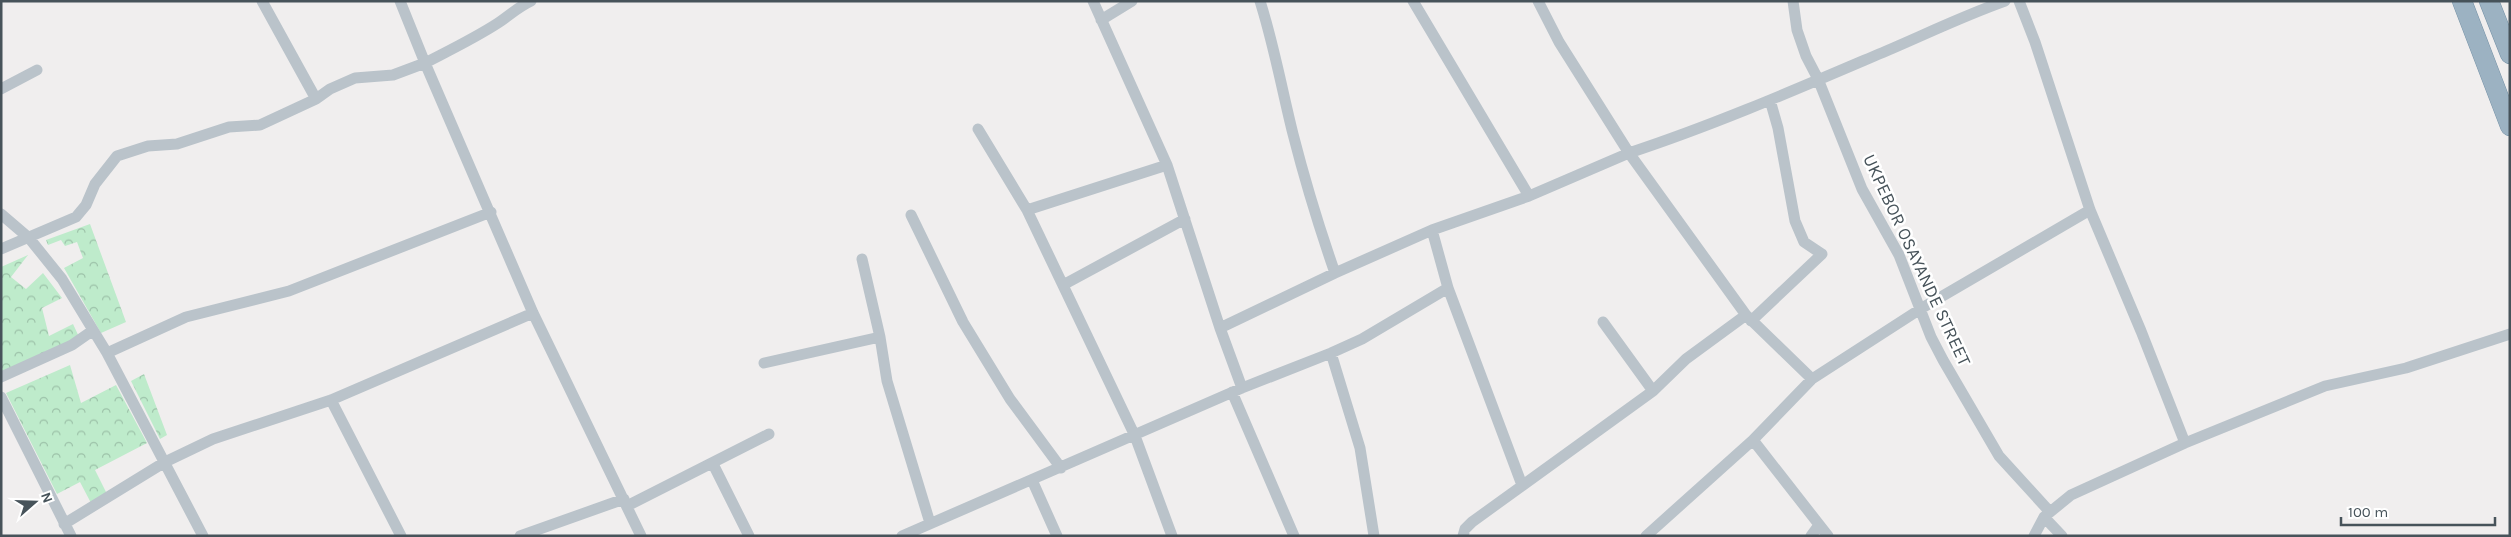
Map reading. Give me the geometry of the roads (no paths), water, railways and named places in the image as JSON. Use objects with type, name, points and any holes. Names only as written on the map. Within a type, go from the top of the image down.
[{"type":"highway","points":[[2462,1],[2510,126]]},
{"type":"highway","points":[[2489,1],[2510,54]]},
{"type":"street","points":[[262,1],[316,99]]},
{"type":"street","points":[[400,1],[533,313],[641,536]]},
{"type":"street","points":[[1,249],[76,217],[86,205],[95,184],[116,156],[148,146],[176,144],[229,127],[260,125],[316,99],[330,89],[355,78],[393,75],[425,63],[472,39],[499,22],[517,7],[531,1]]},
{"type":"street","points":[[1093,1],[1167,165],[1220,328],[1237,390],[1294,536]]},
{"type":"street","points":[[1102,20],[1132,1]]},
{"type":"street","points":[[1260,1],[1276,57],[1293,133],[1318,226],[1334,273]]},
{"type":"street","points":[[1413,1],[1529,196]]},
{"type":"street","points":[[1538,1],[1559,42],[1629,153],[1748,318],[1812,379]]},
{"type":"street","name":"UKPEBOR OSAYANDE STREET","points":[[1793,1],[1797,30],[1806,56],[1818,80],[1862,189],[1899,255],[1922,308],[1931,337],[1999,456],[2062,536]]},
{"type":"street","points":[[1220,328],[1334,273],[1432,230],[1529,196],[1629,153],[1770,100],[1957,18],[2004,1]]},
{"type":"street","points":[[2019,1],[2035,42],[2090,210],[2141,330],[2185,443]]},
{"type":"street","points":[[1,89],[37,70]]},
{"type":"street","points":[[1463,536],[1465,529],[1472,522],[1653,391],[1686,359],[1748,318],[1822,254],[1804,242],[1795,221],[1778,128],[1770,100]]},
{"type":"street","points":[[978,129],[1027,210],[1135,436],[1172,536]]},
{"type":"street","points":[[1027,210],[1167,165]]},
{"type":"street","points":[[1646,536],[1754,440],[1812,379],[1922,308],[2090,210]]},
{"type":"street","points":[[107,353],[186,317],[289,291],[490,212]]},
{"type":"street","points":[[1,214],[29,238],[62,279],[107,353],[203,536]]},
{"type":"street","points":[[911,215],[963,322],[1010,399],[1061,468]]},
{"type":"street","points":[[1063,285],[1184,219]]},
{"type":"street","points":[[1432,230],[1448,288],[1522,485]]},
{"type":"street","points":[[862,259],[880,337],[887,381],[930,523]]},
{"type":"street","points":[[902,536],[1237,390],[1362,339],[1448,288]]},
{"type":"street","points":[[64,524],[165,462],[213,439],[331,400],[533,313]]},
{"type":"street","points":[[1602,322],[1653,391]]},
{"type":"street","points":[[1,377],[72,345],[92,331]]},
{"type":"street","points":[[2034,536],[2047,515],[2071,494],[2185,443],[2325,386],[2406,368],[2485,344],[2510,334]]},
{"type":"street","points":[[764,363],[880,337]]},
{"type":"street","points":[[1331,353],[1360,448],[1374,536]]},
{"type":"street","points":[[1,397],[70,536]]},
{"type":"street","points":[[331,400],[400,536]]},
{"type":"street","points":[[520,536],[625,503],[714,464],[769,434]]},
{"type":"street","points":[[1754,440],[1828,536]]},
{"type":"street","points":[[714,464],[749,536]]},
{"type":"street","points":[[1032,480],[1057,536]]},
{"type":"street","points":[[1811,536],[1818,525]]}]
